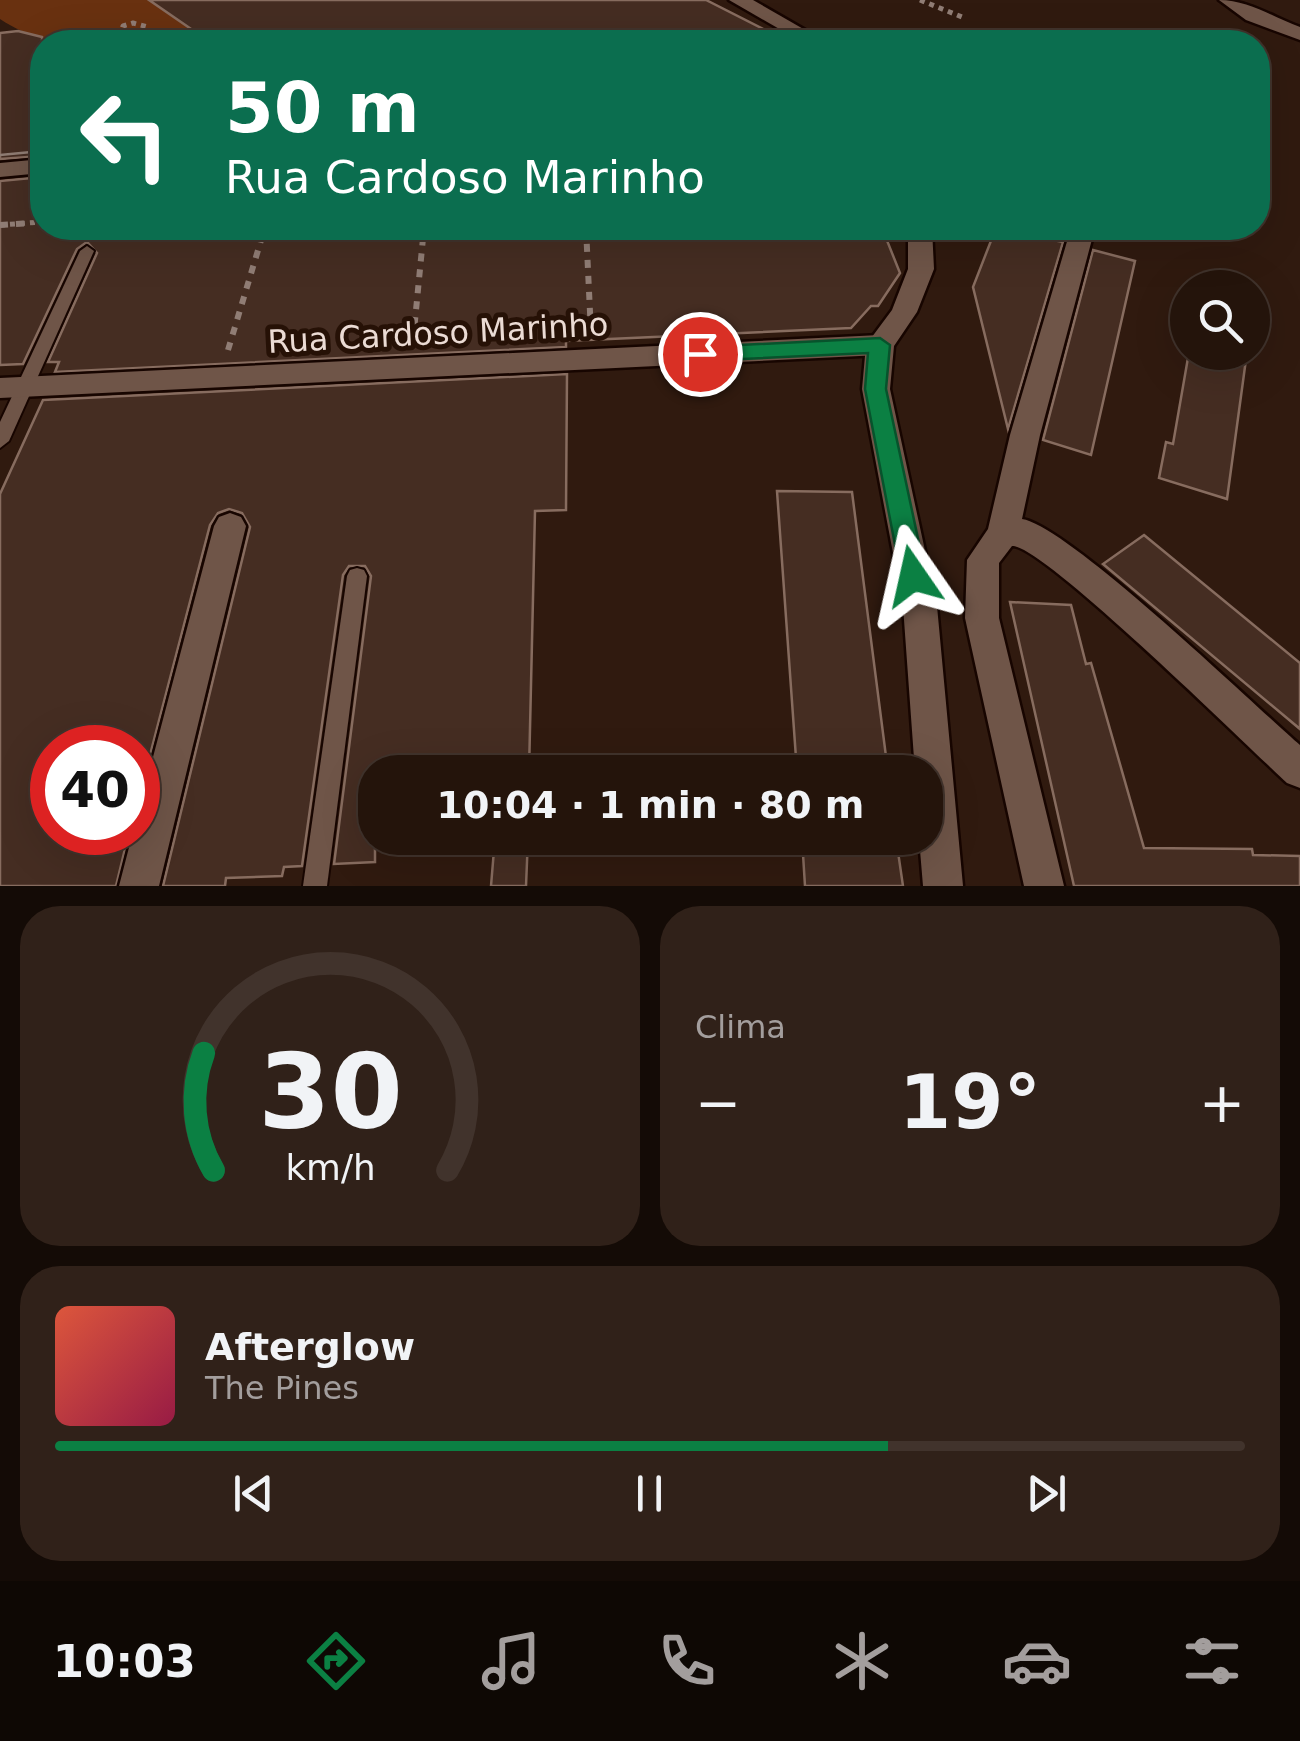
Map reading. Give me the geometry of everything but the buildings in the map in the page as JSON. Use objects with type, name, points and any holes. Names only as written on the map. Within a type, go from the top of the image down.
[{"type":"street","points":[[739,0],[794,30]]},
{"type":"street","points":[[1229,0],[1252,16],[1300,34]]},
{"type":"street","points":[[0,170],[30,167]]},
{"type":"street","points":[[922,240],[923,252],[913,294],[880,345],[876,389],[920,606],[943,886]]},
{"type":"street","points":[[1044,886],[982,618],[982,560],[1004,533],[1024,435],[1079,240]]},
{"type":"street","name":"Rua Cardoso Marinho","points":[[13,387],[880,345]]},
{"type":"street","points":[[138,886],[230,526]]},
{"type":"street","points":[[1004,533],[1026,532],[1095,585],[1300,770]]},
{"type":"lane","points":[[0,441],[13,387],[87,251]]},
{"type":"lane","points":[[315,886],[357,576]]},
{"type":"path","points":[[920,0],[962,18]]},
{"type":"path","points":[[123,30],[133,23],[148,27],[143,30]]},
{"type":"path","points":[[0,224],[30,223]]},
{"type":"path","points":[[224,362],[261,240]]},
{"type":"path","points":[[412,348],[423,240]]},
{"type":"path","points":[[587,240],[592,341]]},
{"type":"shaded area","points":[[0,0],[267,0],[182,30],[30,30],[30,34],[0,19]]},
{"type":"tram line","points":[[0,155],[30,152]]},
{"type":"route","points":[[700,354],[880,345],[876,389],[913,576]]}]
